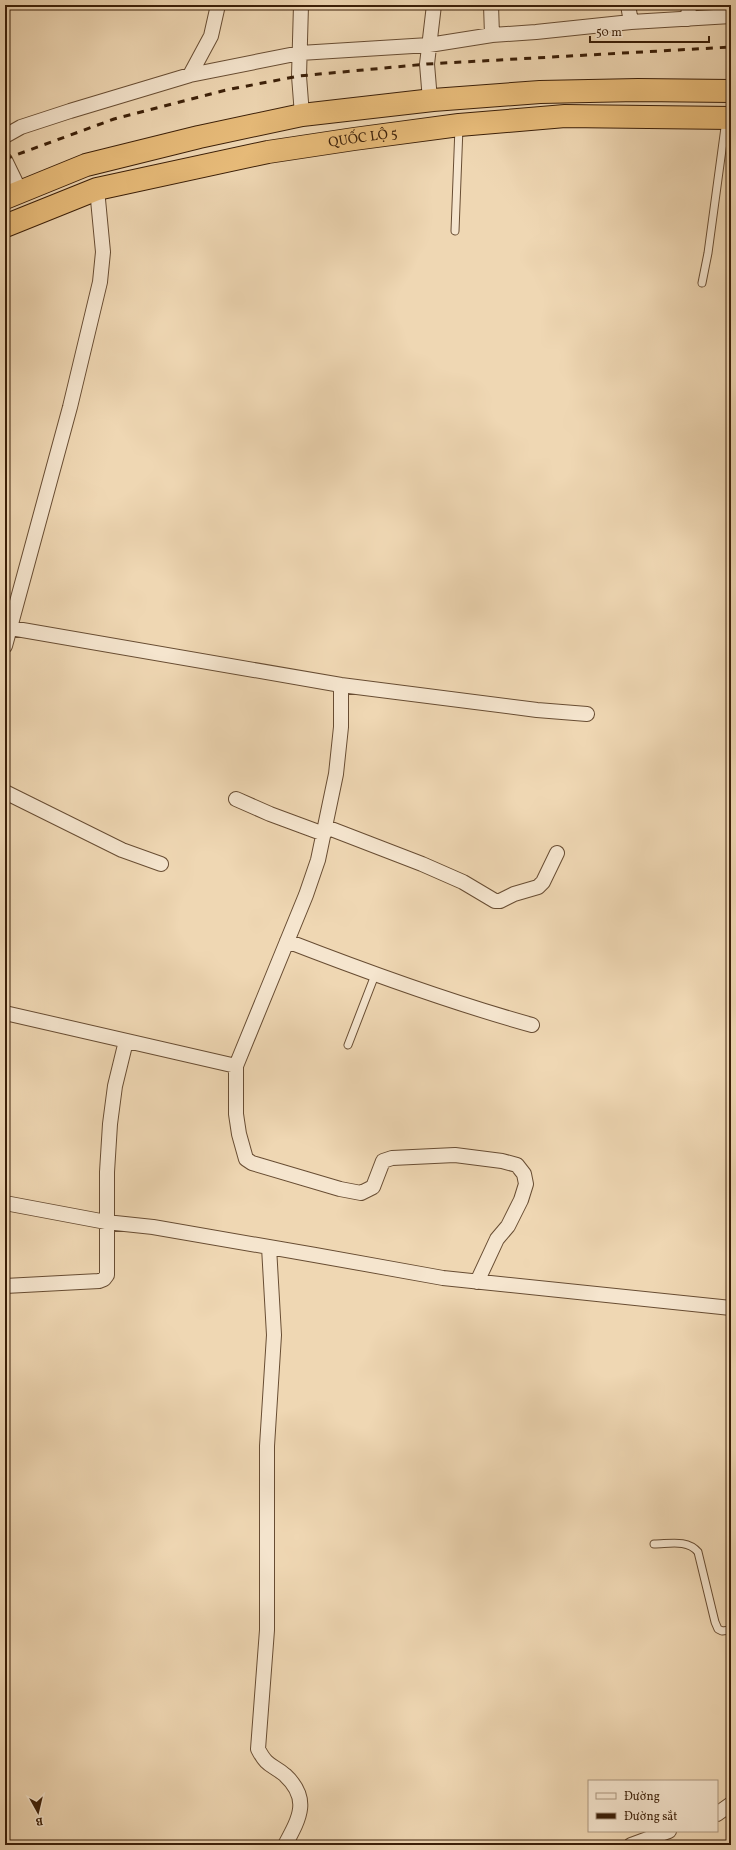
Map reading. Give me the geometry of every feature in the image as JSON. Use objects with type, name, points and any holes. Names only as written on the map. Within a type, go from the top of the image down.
[{"type":"highway","name":"QUỐC LỘ 5","points":[[13,195],[86,165],[199,136],[302,115],[430,100],[540,92],[638,90],[731,91]]},
{"type":"highway","name":"QUỐC LỘ 5","points":[[5,226],[97,189],[268,152],[459,125],[565,116],[729,118]]},
{"type":"street","points":[[190,75],[211,36],[218,5]]},
{"type":"street","points":[[301,5],[299,76],[302,115]]},
{"type":"street","points":[[430,100],[427,64],[434,5]]},
{"type":"street","points":[[491,5],[492,35]]},
{"type":"street","points":[[628,5],[631,22]]},
{"type":"street","points":[[5,136],[21,127],[85,106],[190,75],[300,53],[429,45],[492,35],[631,22],[689,12],[731,16]]},
{"type":"street","points":[[5,160],[13,195]]},
{"type":"street","points":[[5,646],[8,628],[70,407],[100,282],[103,252],[97,189]]},
{"type":"street","points":[[8,628],[341,685],[537,710],[587,714]]},
{"type":"street","points":[[341,685],[341,728],[336,774],[325,830],[306,895],[236,1066],[236,1114],[239,1134],[246,1159],[252,1163],[340,1189],[361,1193],[373,1187],[383,1161],[392,1158],[455,1155],[502,1161],[517,1165],[524,1174],[526,1184],[521,1200],[508,1226],[498,1239],[477,1282]]},
{"type":"street","points":[[5,792],[122,850],[161,864]]},
{"type":"street","points":[[236,799],[270,814],[325,830],[428,867],[463,882],[495,901],[500,901],[514,894],[538,887],[543,882],[557,852]]},
{"type":"street","points":[[287,942],[375,975],[532,1025]]},
{"type":"street","points":[[5,1013],[236,1066]]},
{"type":"street","points":[[5,1286],[104,1279],[107,1271],[106,1222],[110,1124],[115,1086],[126,1041]]},
{"type":"street","points":[[5,1203],[106,1222],[153,1227],[443,1278],[731,1308]]},
{"type":"street","points":[[269,1247],[274,1335],[267,1446],[267,1630],[258,1750],[268,1764],[284,1775],[298,1791],[301,1810],[297,1823],[285,1845]]},
{"type":"street","points":[[718,1813],[731,1804]]},
{"type":"street","points":[[631,1845],[667,1832]]},
{"type":"lane","points":[[702,283],[729,118]]},
{"type":"lane","points":[[455,231],[459,125]]},
{"type":"lane","points":[[348,1045],[375,975]]},
{"type":"lane","points":[[654,1544],[687,1544],[693,1546],[698,1552],[718,1629],[722,1631],[731,1630]]},
{"type":"railway","points":[[5,159],[114,119],[226,90],[299,76],[427,64],[731,47]]}]
